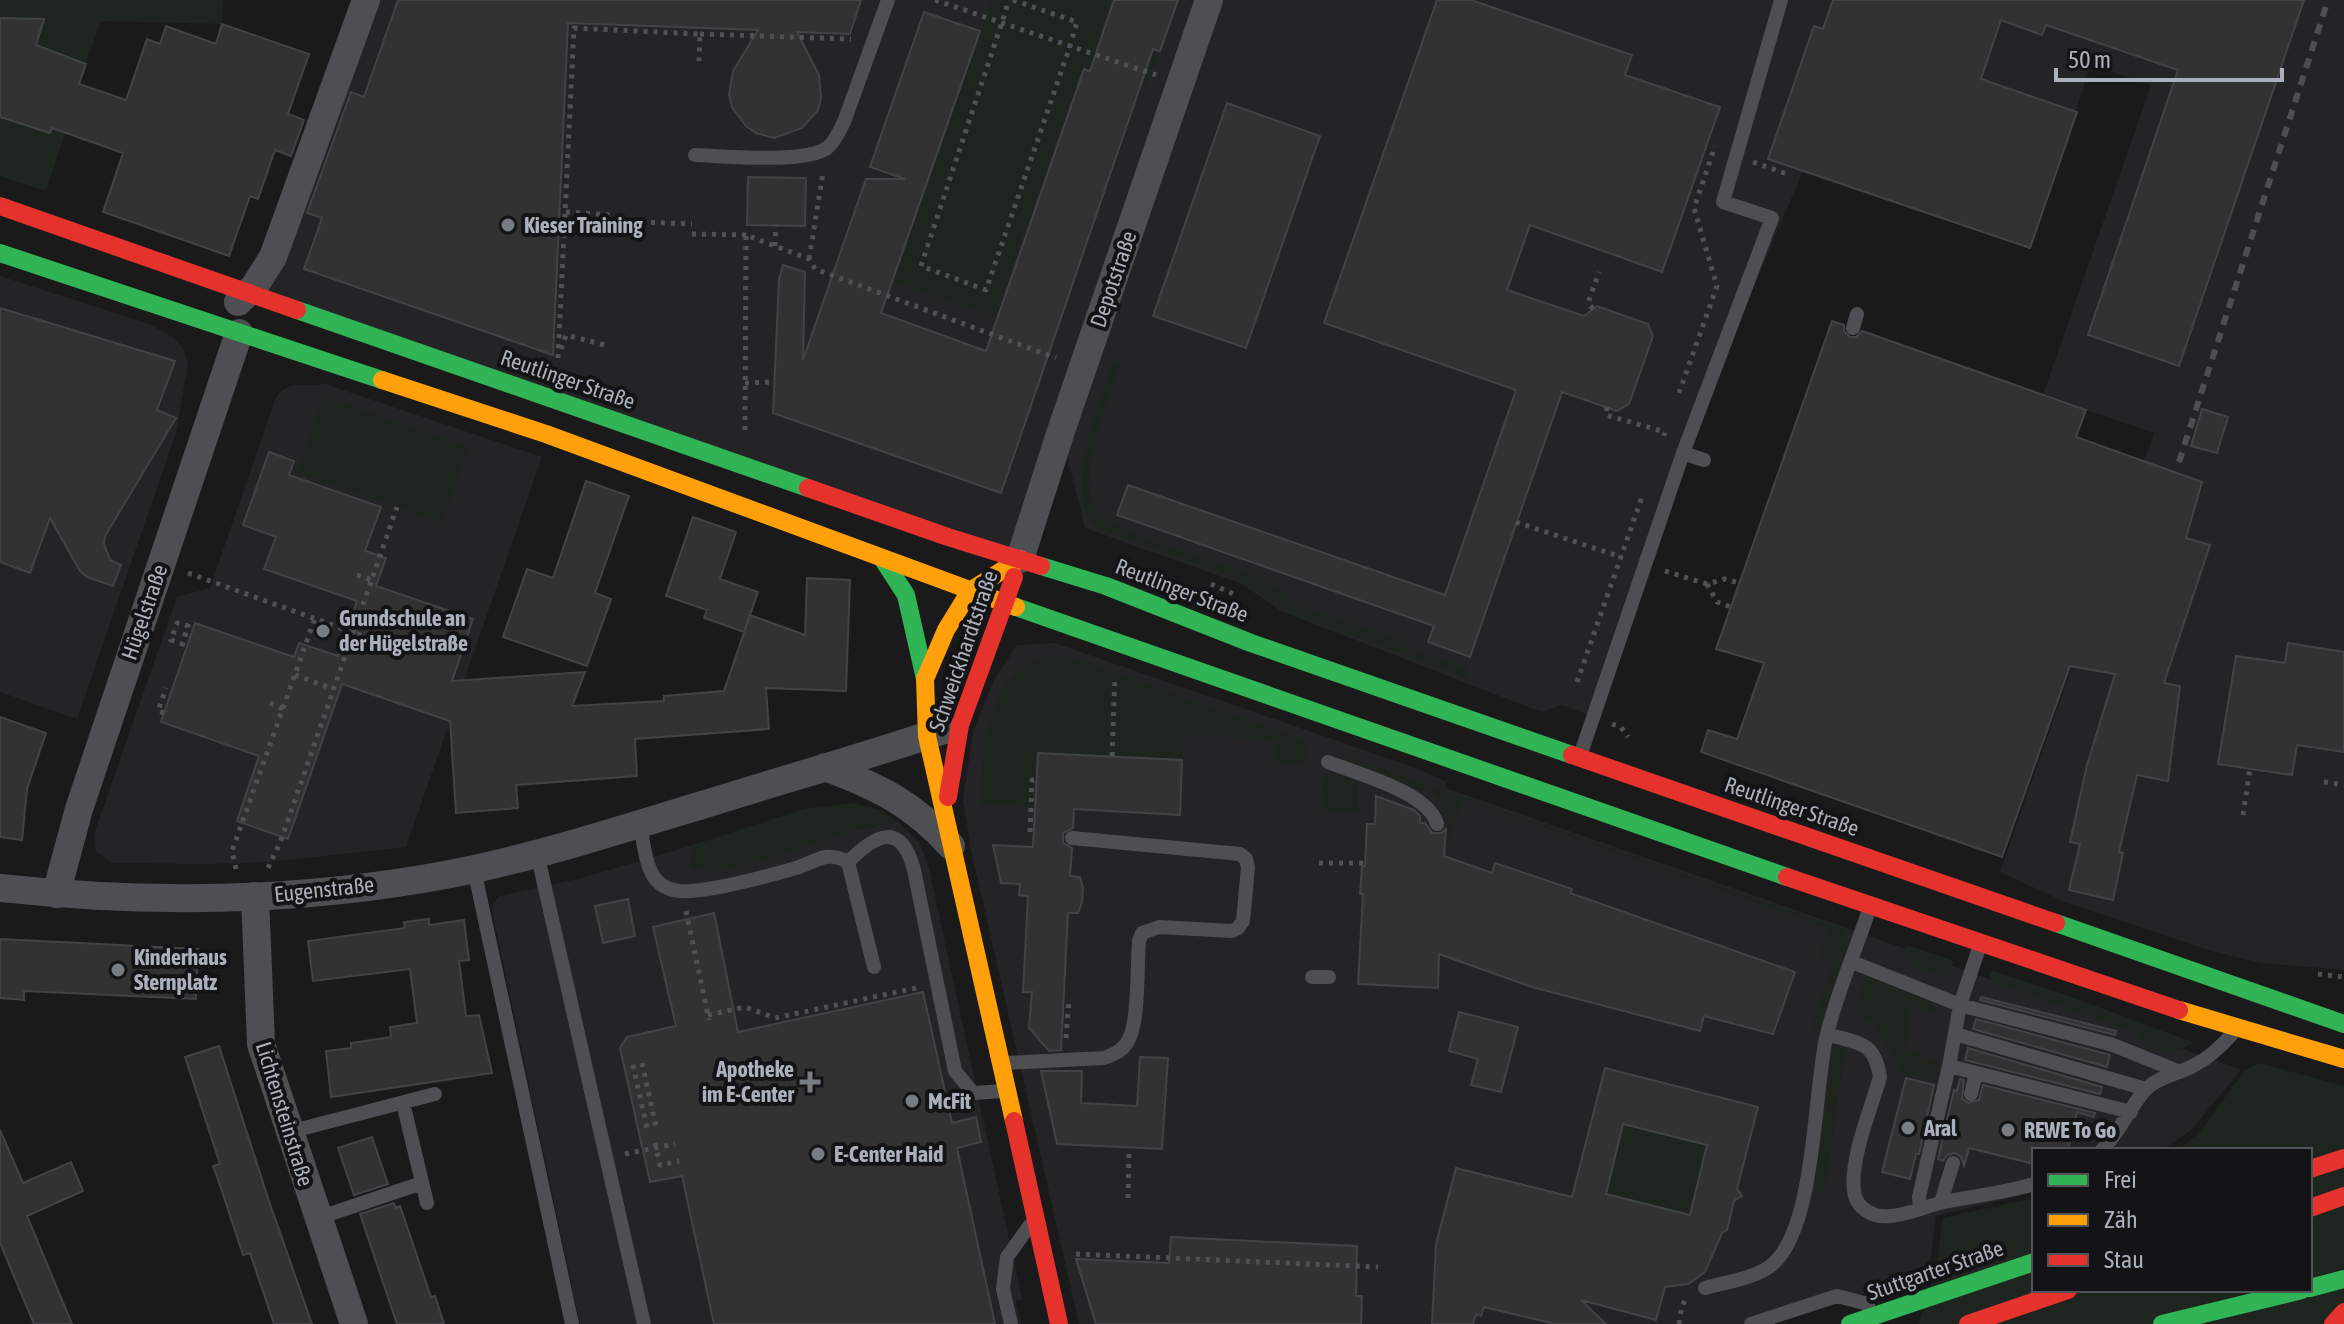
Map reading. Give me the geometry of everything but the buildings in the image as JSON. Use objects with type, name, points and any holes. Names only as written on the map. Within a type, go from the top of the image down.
[{"type":"main road","name":"Reutlinger Straße","points":[[0,206],[948,537],[1106,586],[1251,643],[1572,778],[1878,884],[1980,944],[2149,978],[2344,1024]]},
{"type":"main road","name":"Reutlinger Straße","points":[[0,253],[546,434],[970,591],[1572,778],[2149,978],[2238,1028],[2344,1059]]},
{"type":"main road","points":[[882,558],[906,595],[925,679]]},
{"type":"main road","name":"Schweickhardtstraße","points":[[1020,559],[970,591],[940,641],[925,679],[927,736],[1059,1324]]},
{"type":"main road","name":"Schweickhardtstraße","points":[[945,813],[960,725],[1020,559]]},
{"type":"main road","points":[[2312,1168],[2341,1159]]},
{"type":"main road","points":[[2312,1207],[2344,1196]]},
{"type":"main road","name":"Stuttgarter Straße","points":[[1850,1324],[2032,1263]]},
{"type":"main road","points":[[2312,1287],[2344,1279]]},
{"type":"main road","points":[[1968,1324],[2062,1292]]},
{"type":"main road","points":[[2162,1324],[2294,1292]]},
{"type":"main road","points":[[2333,1324],[2344,1312]]},
{"type":"street","points":[[178,314],[217,314],[232,308],[249,293],[273,257],[366,0]]},
{"type":"street","name":"Depotstraße","points":[[1020,559],[1209,0]]},
{"type":"street","name":"Hügelstraße","points":[[56,894],[79,809],[239,333]]},
{"type":"street","name":"Eugenstraße","points":[[0,888],[56,894],[181,899],[321,891],[474,869],[640,823],[960,725]]},
{"type":"street","name":"Eugenstraße","points":[[640,823],[656,810],[901,734],[927,736]]},
{"type":"street","points":[[825,767],[882,790],[907,804],[954,849]]},
{"type":"street","name":"Lichtensteinstraße","points":[[255,896],[261,1044],[354,1324]]},
{"type":"lane","points":[[695,155],[786,157],[814,154],[826,148],[844,122],[888,0]]},
{"type":"lane","points":[[1572,778],[1683,453],[1772,218],[1723,202],[1781,0]]},
{"type":"lane","points":[[1683,453],[1704,460]]},
{"type":"lane","points":[[1328,762],[1421,799],[1435,815],[1437,824]]},
{"type":"lane","points":[[640,823],[652,875],[661,885],[682,891],[719,886],[794,868],[822,857],[836,855],[848,862],[874,967]]},
{"type":"lane","points":[[848,862],[877,837],[891,837],[903,844],[914,870],[955,1071],[973,1093],[1005,1091]]},
{"type":"lane","points":[[1000,1063],[1104,1058],[1115,1054],[1124,1047],[1133,1027],[1142,933],[1159,927],[1232,931],[1243,921],[1248,867],[1246,859],[1240,854],[1072,838]]},
{"type":"lane","points":[[537,853],[644,1324]]},
{"type":"lane","points":[[474,869],[572,1324]]},
{"type":"lane","points":[[1705,1288],[1765,1270],[1785,1251],[1792,1237],[1807,1173],[1820,1065],[1827,1034],[1878,884]]},
{"type":"lane","points":[[1920,1208],[1919,1197],[1960,1005],[1980,944]]},
{"type":"lane","points":[[1852,962],[1960,1005],[2113,1045],[2180,1072]]},
{"type":"lane","points":[[1312,977],[1329,977]]},
{"type":"lane","points":[[2104,1148],[2117,1135],[2146,1089],[2161,1078],[2211,1056],[2238,1028]]},
{"type":"lane","points":[[1827,1034],[1864,1045],[1872,1051],[1878,1067],[1880,1077],[1856,1164],[1854,1192],[1866,1211],[1890,1216],[1941,1202],[1985,1196],[2032,1184]]},
{"type":"lane","points":[[1955,1034],[2146,1089]]},
{"type":"lane","points":[[1949,1066],[2131,1112]]},
{"type":"lane","points":[[1971,1094],[1976,1073]]},
{"type":"lane","points":[[289,1132],[435,1094]]},
{"type":"lane","points":[[403,1103],[427,1203]]},
{"type":"lane","points":[[1941,1202],[1953,1163]]},
{"type":"lane","points":[[318,1218],[422,1183]]},
{"type":"lane","points":[[1011,1324],[1003,1289],[1007,1257],[1036,1218]]},
{"type":"lane","points":[[1751,1324],[1837,1296],[1892,1310]]},
{"type":"path","points":[[935,0],[1180,84]]},
{"type":"path","points":[[1011,0],[1077,22],[986,290],[921,266],[1002,22],[1011,0]]},
{"type":"path","points":[[558,358],[571,28],[873,40]]},
{"type":"path","points":[[697,32],[699,61]]},
{"type":"path","points":[[1675,404],[1717,286],[1694,208],[1713,145],[1790,175]]},
{"type":"path","points":[[809,259],[826,148]]},
{"type":"path","points":[[566,212],[692,224]]},
{"type":"path","points":[[775,246],[776,225]]},
{"type":"path","points":[[692,234],[746,235],[809,259],[815,269],[1083,368]]},
{"type":"path","points":[[745,431],[746,235]]},
{"type":"path","points":[[1593,309],[1588,303],[1599,272]]},
{"type":"path","points":[[555,370],[566,335],[605,345]]},
{"type":"path","points":[[745,383],[775,382]]},
{"type":"path","points":[[1607,407],[1606,415],[1665,432]]},
{"type":"path","points":[[1661,445],[1670,418]]},
{"type":"path","points":[[1577,682],[1646,484]]},
{"type":"path","points":[[315,618],[232,851],[237,876],[255,896],[280,843],[397,507]]},
{"type":"path","points":[[1516,522],[1707,584],[1725,579],[1739,583]]},
{"type":"path","points":[[161,563],[366,637]]},
{"type":"path","points":[[357,575],[372,580]]},
{"type":"path","points":[[1707,584],[1717,602],[1731,607]]},
{"type":"path","points":[[183,648],[185,636],[188,626],[177,623],[171,640],[182,644],[186,632],[191,634]]},
{"type":"path","points":[[1112,756],[1115,673]]},
{"type":"path","points":[[295,675],[333,689]]},
{"type":"path","points":[[164,713],[158,711],[166,688]]},
{"type":"path","points":[[270,703],[283,709]]},
{"type":"path","points":[[2243,815],[2250,769]]},
{"type":"path","points":[[1030,832],[1032,780],[1036,780]]},
{"type":"path","points":[[2324,782],[2344,785]]},
{"type":"path","points":[[1319,863],[1365,863]]},
{"type":"path","points":[[682,891],[708,1017],[745,1007],[775,1018],[868,1001],[936,984]]},
{"type":"path","points":[[1067,1033],[1066,1007],[1069,999]]},
{"type":"path","points":[[642,1063],[657,1131]]},
{"type":"path","points":[[633,1065],[648,1133]]},
{"type":"path","points":[[655,1143],[660,1165],[679,1161]]},
{"type":"path","points":[[605,1158],[675,1144]]},
{"type":"path","points":[[1128,1198],[1129,1151]]},
{"type":"path","points":[[1043,1252],[1128,1259],[1378,1267]]},
{"type":"shaded area","points":[[0,0],[223,0],[222,24],[101,21],[86,64],[59,54],[52,128],[65,133],[46,191],[0,176],[0,121],[28,41],[43,19],[0,18]]},
{"type":"shaded area","points":[[366,0],[2344,0],[2344,970],[2261,963],[2211,951],[2065,902],[2000,872],[2154,433],[2043,395],[2151,85],[2091,65],[2030,248],[1803,171],[1683,453],[1594,717],[1562,705],[1541,712],[1281,611],[1242,584],[1085,528],[1061,432],[1020,559],[254,287]]},
{"type":"shaded area","points":[[992,0],[1110,0],[1099,35],[1158,55],[1146,87],[1082,66],[994,317],[895,282]]},
{"type":"shaded area","points":[[0,276],[149,324],[174,338],[184,350],[188,363],[176,433],[77,719],[0,692]]},
{"type":"shaded area","points":[[1113,361],[1120,364],[1090,467],[1091,500],[1099,512],[1137,534],[1260,578],[1299,605],[1403,640],[1417,651],[1468,669],[1466,677],[1303,618],[1228,575],[1104,531],[1094,524],[1086,514],[1082,478],[1089,437]]},
{"type":"shaded area","name":"Grundschule an der Hügelstraße","points":[[322,383],[542,457],[406,847],[270,862],[111,863],[96,851],[94,834],[177,597],[210,588],[276,397],[293,385]]},
{"type":"shaded area","points":[[324,396],[469,447],[442,523],[297,472]]},
{"type":"shaded area","points":[[1055,643],[1416,768],[1445,781],[1446,788],[2241,1070],[2191,1130],[2165,1148],[2032,1148],[2032,1192],[1936,1216],[1929,1272],[1774,1324],[1079,1324],[971,850],[963,800],[973,732],[994,680],[1017,645]]},
{"type":"shaded area","points":[[1047,657],[1080,660],[1307,741],[1307,760],[1300,765],[1275,763],[1275,740],[1185,734],[1182,760],[1038,753],[1035,807],[981,805],[986,739],[999,696],[1026,665]]},
{"type":"shaded area","points":[[1346,756],[1845,930],[1851,950],[1822,1029],[1811,1028],[1833,962],[1819,956],[1828,928],[1463,799],[1450,842],[1446,841],[1447,824],[1436,795],[1344,762]]},
{"type":"shaded area","points":[[1323,774],[1358,774],[1358,813],[1324,812]]},
{"type":"shaded area","points":[[854,803],[883,811],[897,821],[847,832],[772,858],[713,873],[691,868],[693,845],[803,809]]},
{"type":"shaded area","points":[[897,821],[919,842],[928,864],[1022,1299],[1016,1301],[1021,1324],[580,1324],[492,911],[494,902],[500,896],[582,878],[693,845],[691,868],[772,858],[847,832]]},
{"type":"shaded area","points":[[1906,945],[1954,961],[1949,977],[1911,964],[1905,953]]},
{"type":"shaded area","points":[[1993,971],[2192,1042],[2174,1051],[2143,1046],[2139,1034],[1993,982],[1989,974]]},
{"type":"shaded area","points":[[1866,974],[1930,1000],[1936,1013],[1908,1005],[1907,1049],[1939,1063],[1934,1081],[1903,1073],[1875,1026],[1855,1013]]},
{"type":"shaded area","points":[[1834,1049],[1845,1049],[1825,1189],[1823,1193],[1817,1193],[1814,1184]]},
{"type":"shaded area","points":[[2259,1063],[2344,1086],[2344,1312],[2333,1324],[1919,1324],[1936,1266],[1943,1218],[2032,1198],[2032,1292],[2312,1292],[2312,1148],[2180,1148],[2198,1134],[2245,1070]]},
{"type":"shaded area","points":[[1623,1124],[1707,1145],[1690,1215],[1606,1194]]},
{"type":"railway","points":[[2179,462],[2328,0]]},
{"type":"traffic: fast","points":[[0,253],[382,380]]},
{"type":"traffic: fast","points":[[297,310],[808,488]]},
{"type":"traffic: fast","points":[[882,558],[906,595],[925,679]]},
{"type":"traffic: fast","points":[[1041,566],[1106,586],[1251,643],[1572,755]]},
{"type":"traffic: fast","points":[[1016,607],[1787,877]]},
{"type":"traffic: fast","points":[[2056,923],[2344,1024]]},
{"type":"traffic: fast","points":[[1850,1324],[2032,1263]]},
{"type":"traffic: fast","points":[[2312,1287],[2344,1279]]},
{"type":"traffic: fast","points":[[2162,1324],[2294,1292]]},
{"type":"traffic: slow","points":[[382,380],[546,434],[1016,607]]},
{"type":"traffic: slow","points":[[1014,1121],[927,736],[925,679],[946,630],[970,591],[1020,559]]},
{"type":"traffic: slow","points":[[2179,1010],[2344,1059]]},
{"type":"traffic: jam","points":[[0,206],[297,310]]},
{"type":"traffic: jam","points":[[808,488],[1041,566]]},
{"type":"traffic: jam","points":[[948,797],[960,725],[1014,577]]},
{"type":"traffic: jam","points":[[1572,755],[2056,923]]},
{"type":"traffic: jam","points":[[1787,877],[2179,1010]]},
{"type":"traffic: jam","points":[[1014,1121],[1059,1324]]},
{"type":"traffic: jam","points":[[2312,1168],[2344,1158]]},
{"type":"traffic: jam","points":[[2312,1207],[2344,1196]]},
{"type":"traffic: jam","points":[[1968,1324],[2062,1292]]},
{"type":"traffic: jam","points":[[2333,1324],[2344,1312]]},
{"type":"place","name":"Kieser Training","points":[[508,225]]},
{"type":"place","name":"Grundschule an der Hügelstraße","points":[[323,631]]},
{"type":"place","name":"Kinderhaus Sternplatz","points":[[118,970]]},
{"type":"place","name":"Apotheke im E-Center","points":[[810,1082]]},
{"type":"place","name":"McFit","points":[[912,1101]]},
{"type":"place","name":"Aral","points":[[1908,1128]]},
{"type":"place","name":"REWE To Go","points":[[2008,1130]]},
{"type":"place","name":"E-Center Haid","points":[[818,1154]]}]
